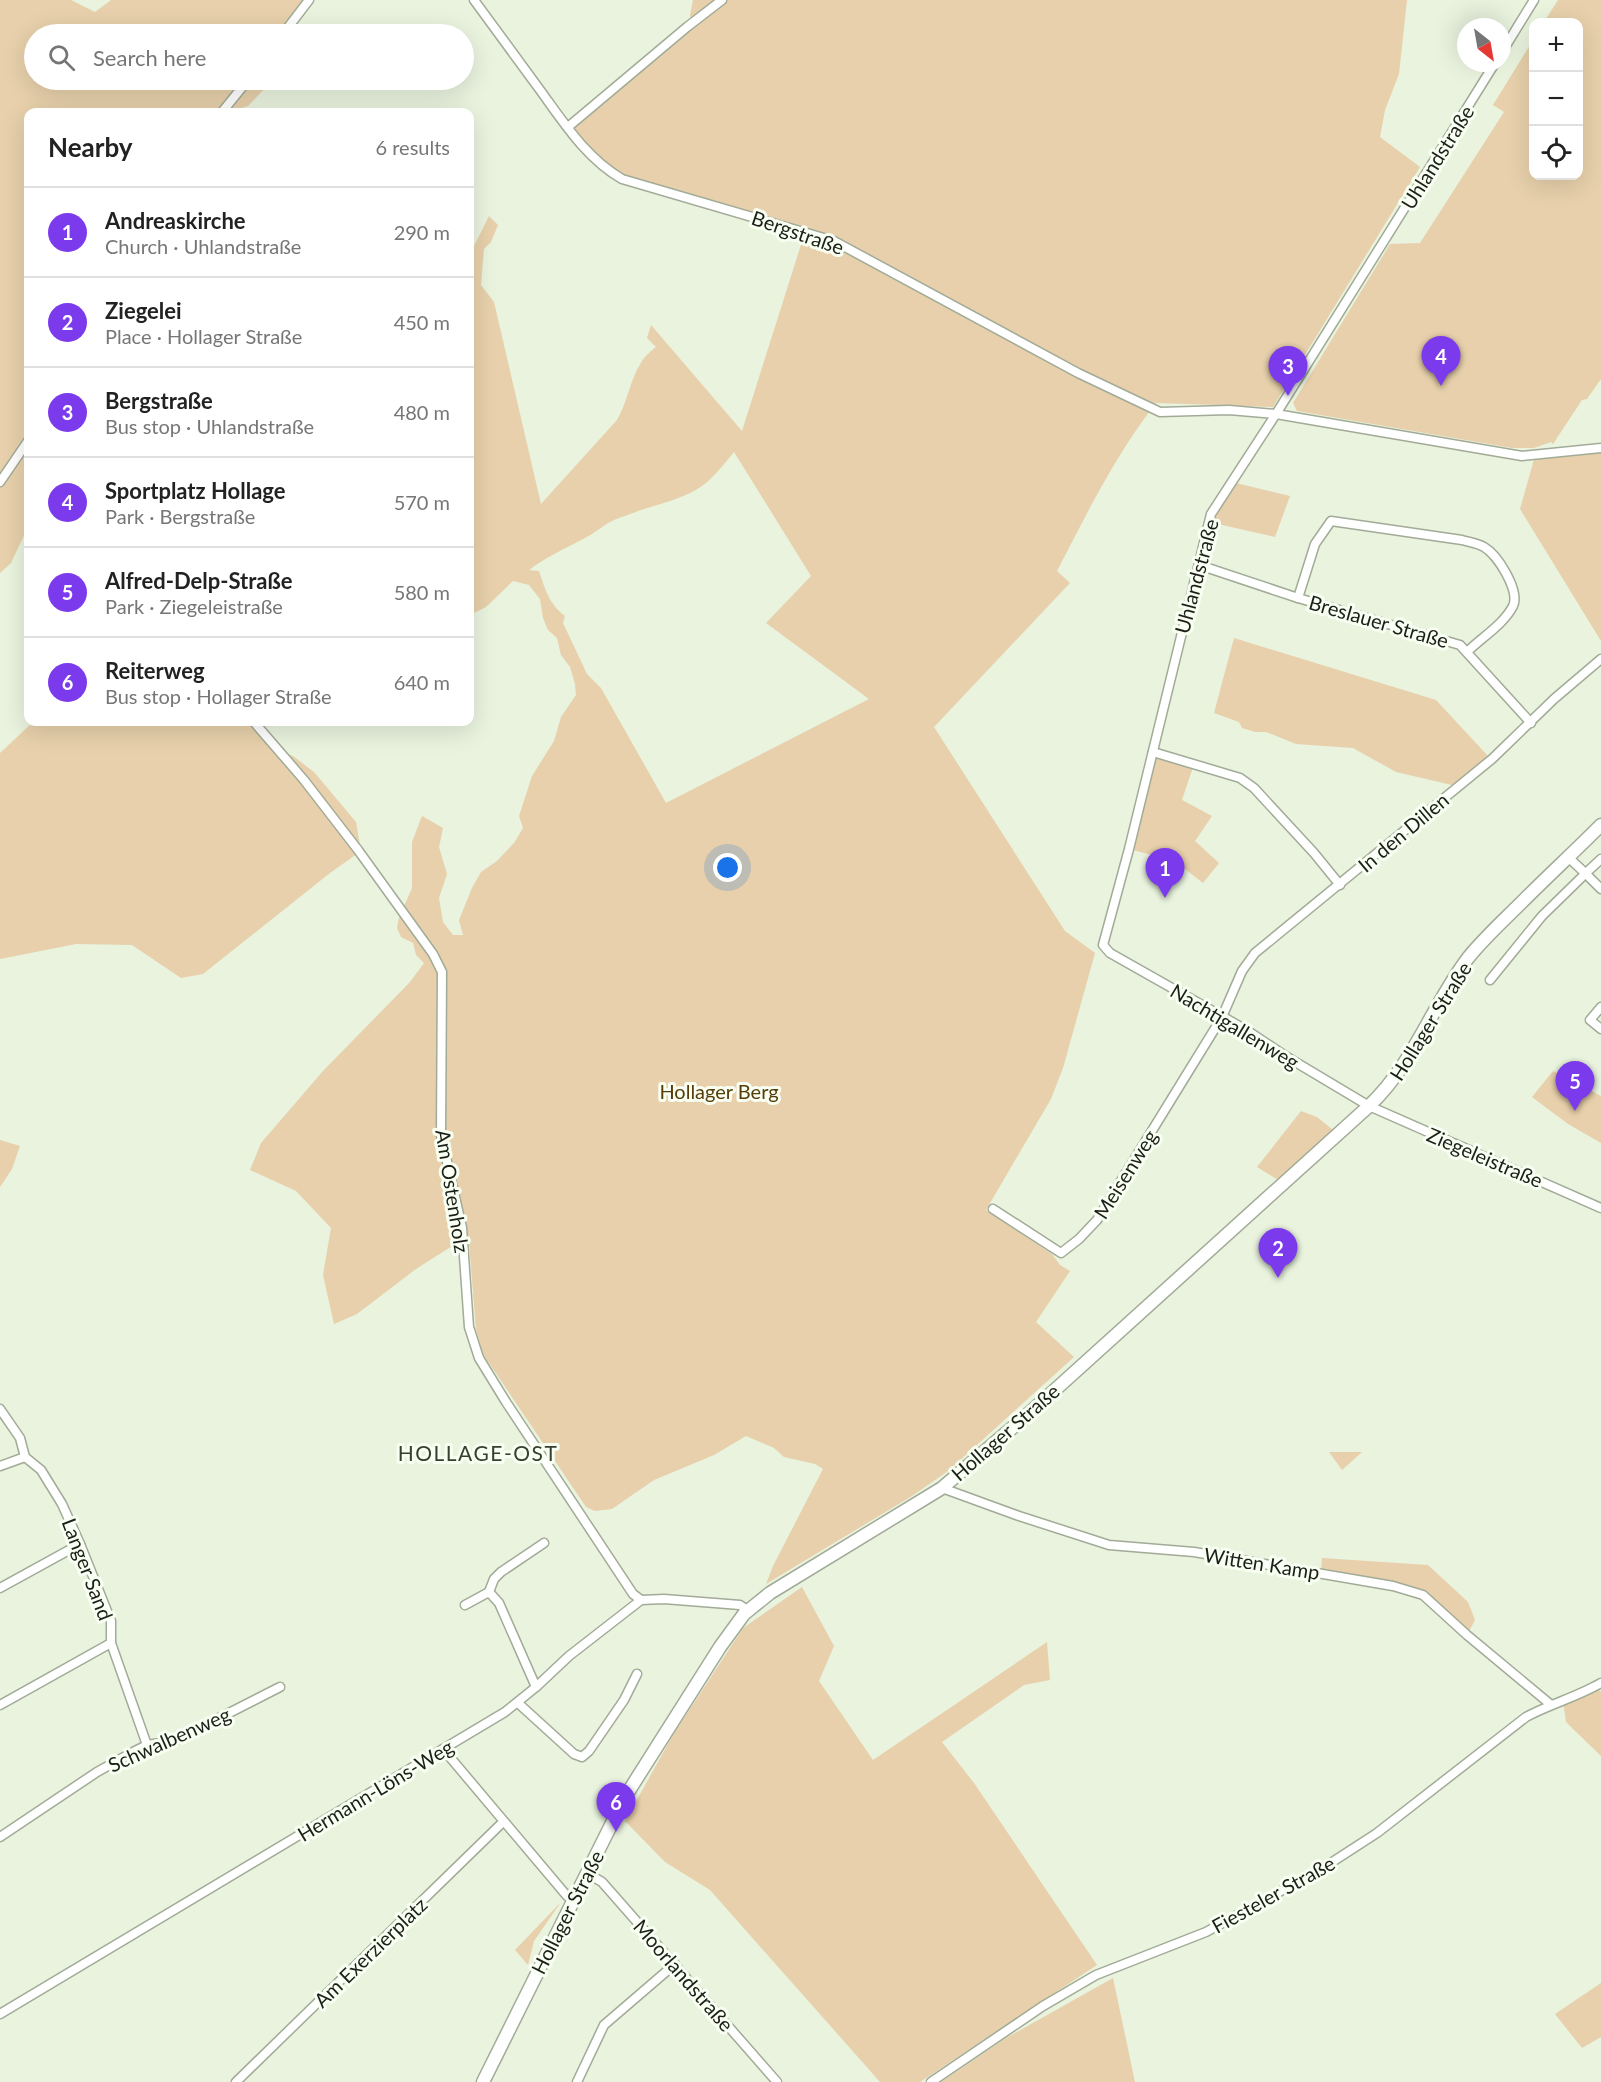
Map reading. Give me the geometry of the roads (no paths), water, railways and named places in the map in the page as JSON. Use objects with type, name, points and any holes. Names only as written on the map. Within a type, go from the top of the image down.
[{"type":"main road","name":"Hollager Straße","points":[[483,2082],[625,1797],[720,1647],[749,1611],[770,1593],[942,1488],[1025,1417],[1369,1106],[1386,1090],[1406,1062],[1467,959],[1601,825]]},
{"type":"street","points":[[291,24],[309,0]]},
{"type":"street","name":"Bergstraße","points":[[474,0],[568,127],[604,168],[621,179],[834,241],[1078,373],[1160,412],[1229,410],[1276,414],[1522,456],[1601,448]]},
{"type":"street","points":[[568,127],[722,0]]},
{"type":"street","points":[[1511,37],[1534,0]]},
{"type":"street","name":"Uhlandstraße","points":[[1103,945],[1211,514],[1489,72]]},
{"type":"street","points":[[225,108],[240,90]]},
{"type":"street","points":[[0,482],[24,447]]},
{"type":"street","points":[[1298,598],[1315,544],[1331,521],[1483,545],[1497,557],[1515,593],[1514,603],[1508,615],[1467,652]]},
{"type":"street","name":"Breslauer Straße","points":[[1199,565],[1298,598],[1460,645],[1531,723]]},
{"type":"street","name":"In den Dillen","points":[[1222,1017],[1242,971],[1255,953],[1484,766],[1554,699],[1601,659]]},
{"type":"street","name":"Am Ostenholz","points":[[257,726],[304,780],[358,850],[434,954],[442,972],[441,1135],[462,1228],[470,1328],[479,1358],[515,1417],[633,1594],[641,1600]]},
{"type":"street","points":[[1153,752],[1240,777],[1254,788],[1340,885]]},
{"type":"street","points":[[1568,857],[1601,889]]},
{"type":"street","points":[[1490,980],[1542,916],[1601,859]]},
{"type":"street","name":"Nachtigallenweg","points":[[1103,945],[1110,953],[1248,1031],[1369,1106]]},
{"type":"street","points":[[1601,1007],[1590,1020],[1601,1029]]},
{"type":"street","name":"Meisenweg","points":[[993,1209],[1061,1253],[1068,1248],[1097,1220],[1222,1017]]},
{"type":"street","name":"Ziegeleistraße","points":[[1369,1106],[1601,1208]]},
{"type":"street","name":"Langer Sand","points":[[0,1409],[20,1438],[24,1457],[41,1470],[62,1504],[80,1544],[111,1621],[111,1643],[147,1745]]},
{"type":"street","points":[[0,1466],[24,1457]]},
{"type":"street","name":"Witten Kamp","points":[[942,1488],[1109,1545],[1217,1555],[1393,1586],[1423,1595],[1550,1704]]},
{"type":"street","points":[[465,1605],[489,1592],[494,1579],[501,1572],[544,1543]]},
{"type":"street","points":[[0,1588],[80,1544]]},
{"type":"street","points":[[489,1592],[499,1603],[536,1687]]},
{"type":"street","points":[[641,1600],[664,1599],[740,1605],[749,1611]]},
{"type":"street","name":"Hermann-Löns-Weg","points":[[0,2014],[518,1702],[569,1656],[641,1600]]},
{"type":"street","points":[[0,1705],[111,1643]]},
{"type":"street","points":[[518,1702],[574,1754],[582,1757],[589,1751],[624,1700],[637,1674]]},
{"type":"street","name":"Schwalbenweg","points":[[0,1837],[97,1772],[147,1745],[174,1741],[280,1687]]},
{"type":"street","name":"Fiesteler Straße","points":[[931,2082],[1043,2006],[1096,1975],[1206,1932],[1323,1868],[1377,1833],[1526,1717],[1550,1704],[1599,1687]]},
{"type":"street","points":[[443,1749],[567,1896],[573,1899]]},
{"type":"street","name":"Am Exerzierplatz","points":[[236,2082],[503,1822]]},
{"type":"street","name":"Moorlandstraße","points":[[587,1873],[602,1882],[777,2082]]},
{"type":"street","points":[[577,2082],[604,2025],[675,1964]]},
{"type":"place","name":"Sportplatz Hollage","points":[[1441,386]]},
{"type":"place","name":"Bergstraße","points":[[1288,396]]},
{"type":"place","name":"Andreaskirche","points":[[1165,898]]},
{"type":"place","name":"Alfred-Delp-Straße","points":[[1575,1111]]},
{"type":"place","name":"Ziegelei","points":[[1278,1278]]},
{"type":"place","name":"Reiterweg","points":[[616,1832]]},
{"type":"district","name":"HOLLAGE-OST","points":[[478,1452]]},
{"type":"park label","name":"Hollager Berg","points":[[719,1091]]}]
